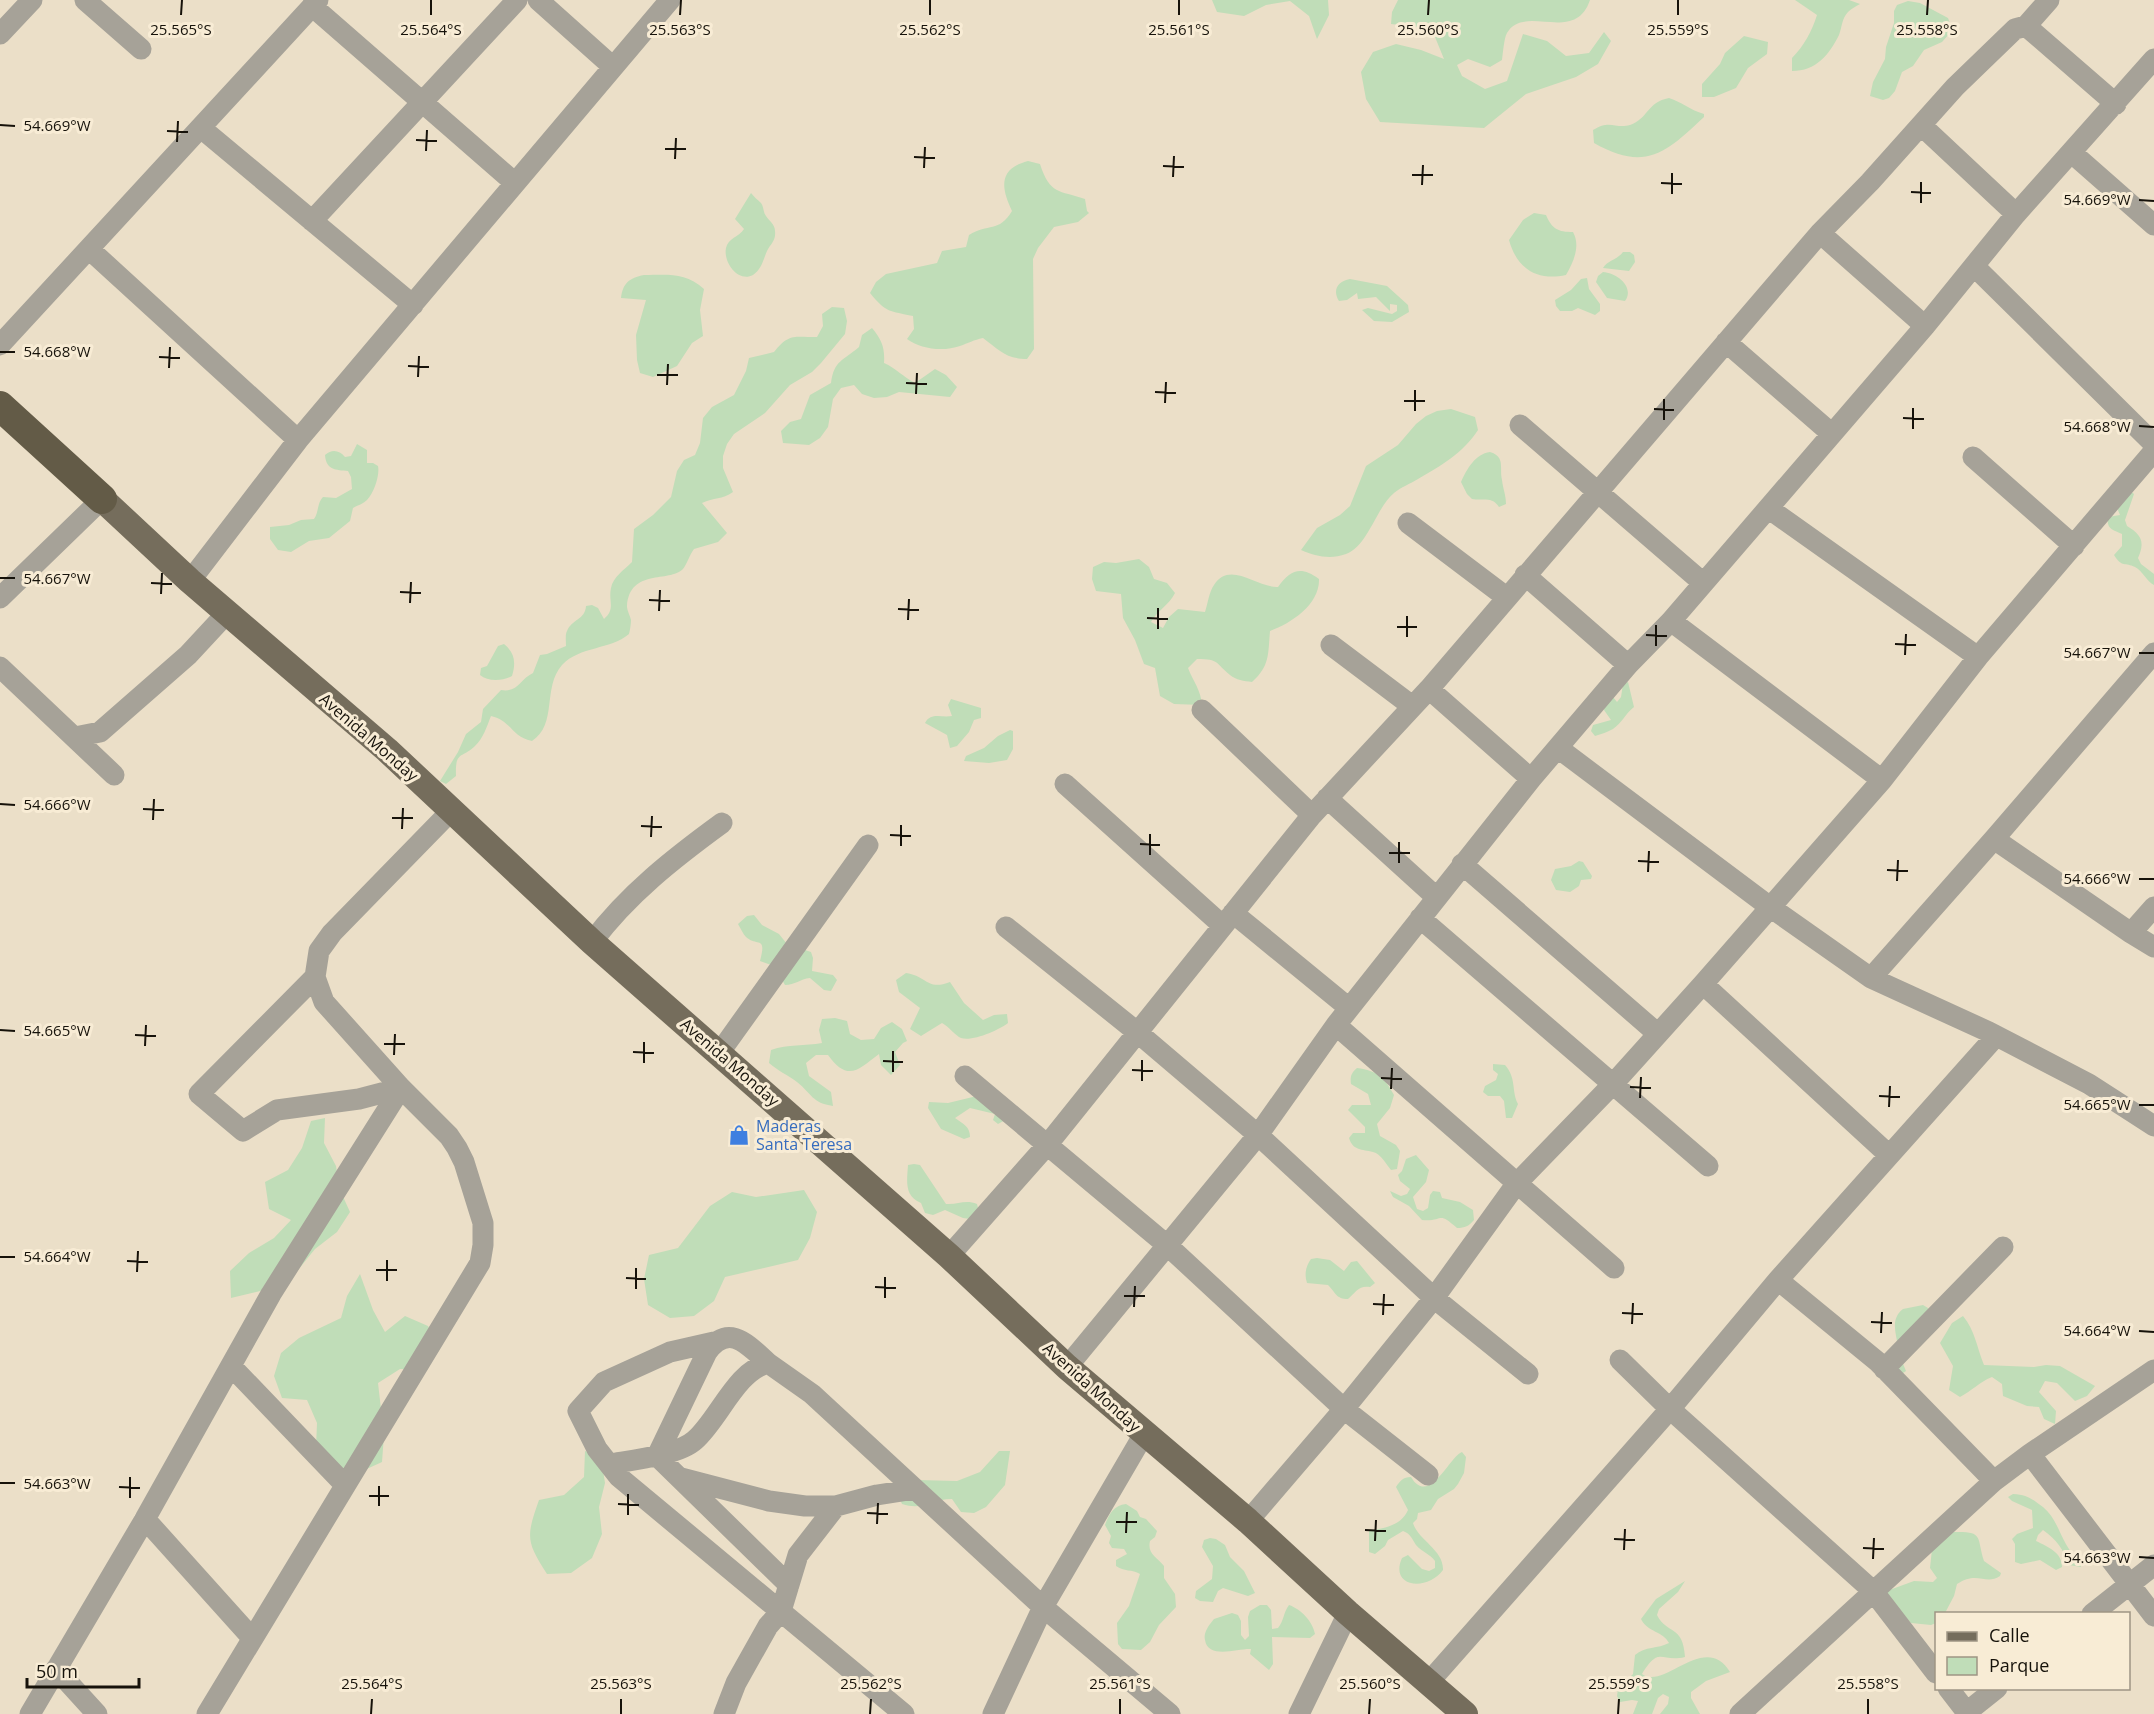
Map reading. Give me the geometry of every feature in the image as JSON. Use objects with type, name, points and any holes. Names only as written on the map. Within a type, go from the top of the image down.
[{"type":"highway","name":"Avenida Monday","points":[[0,406],[102,499]]},
{"type":"main road","name":"Avenida Monday","points":[[102,499],[190,582],[387,750],[592,942],[720,1052],[949,1256],[1067,1367],[1248,1521],[1348,1613],[1465,1714]]},
{"type":"street","points":[[0,34],[32,0]]},
{"type":"street","points":[[85,0],[141,49]]},
{"type":"street","points":[[312,221],[517,0]]},
{"type":"street","points":[[538,0],[613,67]]},
{"type":"street","points":[[190,582],[298,440],[670,0]]},
{"type":"street","points":[[949,1256],[1048,1144],[1312,814],[1429,689],[1820,233],[1922,126],[1955,87],[2015,29],[2026,26],[2049,0]]},
{"type":"street","points":[[0,345],[315,3],[422,102],[515,183]]},
{"type":"street","points":[[2026,26],[2116,104]]},
{"type":"street","points":[[1067,1367],[1258,1135],[1342,1017],[1531,779],[1628,664],[1671,621],[1702,582],[1925,326],[2016,214],[2154,59]]},
{"type":"street","points":[[1922,126],[2016,214]]},
{"type":"street","points":[[201,128],[413,305]]},
{"type":"street","points":[[2072,153],[2154,225]]},
{"type":"street","points":[[1820,233],[1925,326]]},
{"type":"street","points":[[88,249],[298,440]]},
{"type":"street","points":[[1975,267],[2154,444]]},
{"type":"street","points":[[1726,342],[1832,434]]},
{"type":"street","points":[[1520,425],[1702,582]]},
{"type":"street","points":[[1248,1521],[1344,1409],[1434,1298],[1517,1183],[1658,1034],[1882,780],[1978,657],[2154,451]]},
{"type":"street","points":[[1973,457],[2074,546]]},
{"type":"street","points":[[0,598],[102,499]]},
{"type":"street","points":[[1768,508],[1978,657]]},
{"type":"street","points":[[1408,523],[1506,597]]},
{"type":"street","points":[[1525,575],[1628,664]]},
{"type":"street","points":[[75,737],[100,732],[188,655],[227,613]]},
{"type":"street","points":[[1671,621],[1882,780]]},
{"type":"street","points":[[1331,645],[1412,706]]},
{"type":"street","points":[[1871,978],[2154,653]]},
{"type":"street","points":[[0,667],[114,776]]},
{"type":"street","points":[[1429,689],[1531,779]]},
{"type":"street","points":[[1202,710],[1312,814]]},
{"type":"street","points":[[1558,748],[1770,908],[1871,978],[1996,1036],[2089,1084],[2154,1126]]},
{"type":"street","points":[[1065,784],[1342,1017],[1517,1183],[1614,1268]]},
{"type":"street","points":[[1327,798],[1436,897]]},
{"type":"street","points":[[207,1714],[480,1263],[483,1223],[464,1162],[456,1148],[449,1136],[401,1088],[324,1002],[315,977],[320,951],[332,933],[451,811]]},
{"type":"street","points":[[592,942],[640,888],[676,857],[723,823]]},
{"type":"street","points":[[1994,839],[2154,947]]},
{"type":"street","points":[[720,1052],[868,845]]},
{"type":"street","points":[[1462,864],[1658,1034]]},
{"type":"street","points":[[2131,933],[2154,907]]},
{"type":"street","points":[[1420,918],[1708,1166]]},
{"type":"street","points":[[1006,927],[1137,1032],[1258,1135],[1434,1298],[1528,1374]]},
{"type":"street","points":[[315,977],[199,1094],[243,1131],[278,1110],[359,1099],[401,1088]]},
{"type":"street","points":[[1703,984],[1889,1155]]},
{"type":"street","points":[[1429,1682],[1670,1409],[1778,1280],[1996,1036]]},
{"type":"street","points":[[965,1076],[1168,1246],[1344,1409],[1428,1475]]},
{"type":"street","points":[[30,1714],[146,1519],[271,1294],[401,1088]]},
{"type":"street","points":[[1884,1369],[2003,1247]]},
{"type":"street","points":[[1778,1280],[1884,1369],[1994,1481]]},
{"type":"street","points":[[904,1714],[619,1477],[597,1449],[579,1411],[604,1382],[670,1352],[732,1336],[743,1340],[768,1363],[812,1394],[1043,1607],[1170,1714]]},
{"type":"street","points":[[657,1456],[706,1352],[714,1342]]},
{"type":"street","points":[[1620,1360],[1670,1409],[1873,1591],[1935,1672]]},
{"type":"street","points":[[610,1464],[657,1456],[695,1441],[750,1371],[768,1363]]},
{"type":"street","points":[[231,1366],[345,1485]]},
{"type":"street","points":[[1740,1714],[1994,1481],[2030,1454],[2154,1371]]},
{"type":"street","points":[[993,1714],[1043,1607],[1144,1434]]},
{"type":"street","points":[[2030,1454],[2154,1616]]},
{"type":"street","points":[[657,1456],[789,1585]]},
{"type":"street","points":[[680,1478],[769,1502],[805,1506],[836,1506],[877,1495],[915,1489]]},
{"type":"street","points":[[723,1714],[736,1683],[763,1635],[780,1611],[798,1555],[836,1506]]},
{"type":"street","points":[[146,1519],[252,1638]]},
{"type":"street","points":[[2094,1612],[2154,1565]]},
{"type":"street","points":[[1299,1714],[1348,1613]]},
{"type":"street","points":[[56,1669],[97,1714]]},
{"type":"street","points":[[1949,1690],[1967,1713],[1996,1690]]},
{"type":"green space","points":[[1212,0],[1328,0],[1329,15],[1317,39],[1309,16],[1290,1],[1266,5],[1244,16],[1217,12]]},
{"type":"green space","points":[[1398,0],[1590,0],[1583,13],[1573,20],[1525,22],[1515,25],[1506,35],[1502,60],[1490,67],[1468,59],[1457,65],[1462,76],[1485,89],[1507,81],[1523,34],[1547,41],[1566,56],[1589,53],[1604,32],[1611,41],[1598,64],[1576,77],[1526,94],[1484,128],[1380,122],[1366,99],[1361,72],[1373,52],[1396,44],[1444,59],[1435,37],[1428,28],[1391,24],[1392,12]]},
{"type":"green space","points":[[1795,0],[1849,0],[1860,4],[1846,14],[1839,35],[1821,60],[1808,68],[1792,71],[1792,58],[1807,38],[1817,15]]},
{"type":"green space","points":[[1908,1],[1920,3],[1948,18],[1951,26],[1950,33],[1942,42],[1924,50],[1913,66],[1902,72],[1895,91],[1889,98],[1883,100],[1870,96],[1873,82],[1885,59],[1886,47],[1894,23],[1894,11],[1897,5]]},
{"type":"green space","points":[[1744,36],[1768,42],[1767,54],[1748,68],[1736,88],[1714,97],[1702,97],[1702,84],[1720,64],[1725,53]]},
{"type":"green space","points":[[1669,98],[1704,114],[1704,117],[1666,149],[1641,157],[1627,156],[1594,143],[1593,130],[1604,125],[1630,125],[1641,119],[1656,103]]},
{"type":"green space","points":[[1028,161],[1040,164],[1048,181],[1056,190],[1085,199],[1089,213],[1078,222],[1054,227],[1038,248],[1033,259],[1034,349],[1027,359],[1020,359],[1003,353],[983,338],[953,348],[939,349],[918,345],[907,339],[914,329],[913,316],[894,312],[880,304],[870,293],[876,282],[886,274],[937,263],[942,251],[966,247],[969,235],[1002,222],[1012,211],[1004,187],[1007,174],[1011,169]]},
{"type":"green space","points":[[751,193],[762,205],[765,214],[774,226],[775,234],[760,267],[756,273],[747,277],[737,274],[729,265],[726,248],[729,242],[744,229],[735,219]]},
{"type":"green space","points":[[1534,213],[1546,215],[1556,229],[1573,232],[1576,249],[1566,275],[1537,274],[1517,259],[1509,240],[1523,220]]},
{"type":"green space","points":[[1623,252],[1630,252],[1634,255],[1635,262],[1629,271],[1603,268],[1607,263]]},
{"type":"green space","points":[[1603,272],[1614,275],[1623,282],[1628,291],[1625,301],[1607,298],[1596,282],[1598,276]]},
{"type":"green space","points":[[644,275],[683,277],[704,289],[700,310],[703,336],[692,343],[677,366],[653,377],[640,373],[637,360],[636,335],[646,300],[621,298],[623,288],[628,282]]},
{"type":"green space","points":[[1587,278],[1589,289],[1600,304],[1600,311],[1595,315],[1578,308],[1572,311],[1560,311],[1555,300],[1571,290],[1581,279]]},
{"type":"green space","points":[[1350,279],[1387,286],[1408,305],[1409,312],[1392,322],[1374,321],[1362,310],[1368,308],[1392,314],[1397,311],[1397,305],[1390,304],[1390,311],[1376,297],[1358,299],[1357,293],[1347,300],[1339,301],[1336,293],[1337,287]]},
{"type":"green space","points":[[832,307],[844,308],[847,321],[845,334],[812,372],[790,385],[765,413],[734,434],[727,444],[723,456],[723,468],[733,492],[702,503],[727,533],[718,542],[694,549],[683,569],[677,573],[651,578],[635,586],[627,606],[631,620],[629,634],[613,643],[577,654],[562,665],[553,684],[545,725],[532,741],[520,736],[503,721],[491,716],[478,743],[458,759],[456,776],[446,784],[440,781],[466,734],[481,722],[483,709],[501,690],[515,688],[533,673],[540,655],[566,646],[569,627],[581,617],[586,606],[592,605],[598,608],[604,619],[608,615],[611,608],[612,584],[632,562],[634,529],[653,515],[671,497],[677,471],[684,460],[695,455],[700,443],[703,418],[712,407],[734,395],[746,371],[749,358],[774,352],[792,337],[817,337],[823,326],[822,314]]},
{"type":"green space","points":[[872,328],[882,344],[884,363],[915,383],[935,369],[946,375],[957,387],[950,397],[899,392],[887,397],[874,398],[862,394],[854,385],[841,388],[833,399],[828,427],[820,438],[809,445],[783,443],[781,431],[790,422],[801,419],[810,395],[831,383],[837,365],[859,347],[862,335]]},
{"type":"green space","points":[[1451,409],[1475,417],[1478,430],[1451,458],[1394,493],[1354,550],[1340,556],[1328,557],[1301,550],[1317,528],[1340,515],[1350,506],[1366,466],[1398,445],[1426,416],[1437,411]]},
{"type":"green space","points":[[357,444],[367,450],[367,463],[378,466],[377,479],[370,497],[353,508],[350,521],[329,538],[309,541],[291,552],[278,550],[270,539],[270,527],[314,519],[323,497],[336,498],[352,489],[348,471],[336,469],[327,464],[325,455],[335,451],[345,457],[351,456]]},
{"type":"green space","points":[[1490,452],[1498,457],[1501,463],[1506,504],[1499,507],[1490,500],[1472,499],[1461,482],[1476,459]]},
{"type":"green space","points":[[2129,490],[2134,494],[2125,520],[2127,526],[2141,539],[2138,558],[2141,564],[2154,574],[2154,585],[2138,569],[2122,563],[2114,555],[2122,546],[2122,534],[2109,527],[2108,517],[2120,515],[2115,503]]},
{"type":"green space","points":[[1139,559],[1149,567],[1154,579],[1167,583],[1175,593],[1151,622],[1163,628],[1169,617],[1178,609],[1205,612],[1214,585],[1220,578],[1228,575],[1236,575],[1278,587],[1287,576],[1302,571],[1319,579],[1318,588],[1315,597],[1303,611],[1287,623],[1270,631],[1265,665],[1252,682],[1232,677],[1214,661],[1197,659],[1188,668],[1202,705],[1174,704],[1160,696],[1155,668],[1144,664],[1123,618],[1121,594],[1096,591],[1092,579],[1093,567],[1104,562],[1116,563]]},
{"type":"green space","points":[[504,644],[514,658],[512,676],[496,680],[480,675],[481,668],[487,666],[498,646]]},
{"type":"green space","points":[[1628,682],[1634,707],[1613,729],[1595,736],[1591,731],[1593,725],[1611,720],[1604,710],[1605,704],[1613,697],[1617,702],[1621,697],[1623,684]]},
{"type":"green space","points":[[951,699],[981,708],[981,718],[974,720],[969,732],[957,746],[950,748],[947,735],[925,723],[933,716],[952,716],[948,705]]},
{"type":"green space","points":[[1010,730],[1013,731],[1013,749],[1007,760],[989,763],[964,761],[966,756],[984,748],[998,736]]},
{"type":"green space","points":[[1579,861],[1583,862],[1592,876],[1591,879],[1581,880],[1579,886],[1570,892],[1556,890],[1551,880],[1555,869],[1571,866]]},
{"type":"green space","points":[[754,915],[762,925],[779,934],[787,944],[811,952],[812,971],[833,975],[837,980],[831,991],[824,990],[810,978],[785,985],[774,966],[760,961],[762,945],[746,937],[738,924],[747,916]]},
{"type":"green space","points":[[906,973],[936,985],[950,982],[964,1003],[983,1020],[994,1015],[1007,1014],[1008,1023],[992,1032],[966,1039],[961,1038],[942,1023],[921,1036],[910,1029],[920,1008],[899,992],[896,980]]},
{"type":"green space","points":[[835,1018],[847,1021],[850,1034],[861,1040],[874,1039],[881,1028],[892,1022],[902,1029],[907,1041],[895,1052],[900,1065],[891,1075],[881,1065],[879,1054],[854,1071],[842,1069],[828,1055],[816,1055],[806,1063],[809,1076],[831,1092],[833,1106],[816,1100],[797,1082],[769,1063],[771,1050],[822,1043],[819,1030],[822,1019]]},
{"type":"green space","points":[[1493,1064],[1505,1065],[1513,1080],[1518,1104],[1512,1118],[1506,1118],[1504,1101],[1500,1096],[1488,1096],[1483,1092],[1485,1086],[1496,1080],[1498,1074],[1493,1070]]},
{"type":"green space","points":[[1357,1068],[1380,1076],[1394,1095],[1390,1108],[1377,1124],[1380,1136],[1396,1145],[1400,1151],[1397,1169],[1391,1170],[1376,1153],[1355,1147],[1349,1138],[1353,1133],[1365,1133],[1365,1127],[1348,1110],[1352,1105],[1371,1105],[1368,1094],[1351,1084],[1351,1075]]},
{"type":"green space","points":[[981,1095],[1007,1119],[998,1124],[993,1120],[995,1114],[970,1108],[955,1118],[969,1130],[970,1137],[964,1139],[941,1129],[928,1108],[929,1102],[948,1103]]},
{"type":"green space","points":[[325,1118],[324,1143],[336,1166],[340,1190],[350,1212],[337,1232],[315,1249],[281,1286],[231,1298],[230,1271],[249,1253],[274,1238],[291,1220],[269,1209],[265,1182],[288,1170],[302,1148],[311,1121]]},
{"type":"green space","points":[[1416,1155],[1429,1170],[1426,1182],[1413,1197],[1417,1209],[1423,1211],[1428,1208],[1433,1191],[1440,1192],[1442,1198],[1460,1202],[1473,1210],[1474,1220],[1470,1224],[1457,1228],[1443,1218],[1422,1220],[1409,1206],[1393,1197],[1390,1191],[1401,1196],[1407,1194],[1410,1189],[1400,1181],[1398,1175],[1406,1159]]},
{"type":"green space","points":[[908,1165],[920,1165],[946,1204],[969,1202],[977,1204],[978,1208],[970,1219],[945,1210],[933,1215],[925,1213],[921,1203],[909,1192]]},
{"type":"green space","points":[[804,1190],[817,1212],[810,1238],[798,1260],[725,1277],[714,1301],[694,1316],[670,1318],[648,1305],[644,1279],[649,1255],[678,1248],[710,1206],[732,1192],[756,1197]]},
{"type":"green space","points":[[1311,1259],[1330,1260],[1344,1271],[1351,1262],[1357,1261],[1375,1283],[1370,1287],[1360,1288],[1348,1299],[1341,1298],[1328,1285],[1307,1283],[1308,1264]]},
{"type":"green space","points":[[360,1274],[373,1310],[385,1332],[405,1316],[428,1326],[440,1349],[425,1370],[400,1369],[378,1383],[384,1435],[382,1462],[358,1473],[331,1470],[316,1447],[317,1423],[307,1400],[282,1398],[274,1376],[281,1353],[299,1338],[341,1318],[347,1296]]},
{"type":"green space","points":[[1923,1305],[1928,1308],[1930,1315],[1901,1359],[1906,1371],[1900,1375],[1894,1352],[1898,1347],[1896,1317],[1903,1309]]},
{"type":"green space","points":[[1963,1316],[1973,1333],[1984,1365],[2060,1366],[2095,1386],[2087,1396],[2075,1401],[2057,1383],[2045,1381],[2039,1392],[2056,1411],[2055,1424],[2044,1419],[2039,1407],[2027,1406],[2003,1396],[2002,1384],[1992,1377],[1960,1397],[1949,1390],[1953,1366],[1940,1343],[1952,1323]]},
{"type":"green space","points":[[585,1451],[601,1457],[605,1483],[599,1507],[602,1534],[592,1558],[571,1573],[547,1574],[535,1554],[530,1538],[535,1512],[539,1500],[564,1495],[584,1477]]},
{"type":"green space","points":[[999,1451],[1010,1451],[1005,1485],[986,1507],[974,1513],[961,1512],[952,1499],[916,1506],[902,1504],[897,1493],[917,1480],[957,1481],[980,1472]]},
{"type":"green space","points":[[1462,1452],[1466,1457],[1464,1473],[1458,1484],[1438,1499],[1431,1510],[1418,1513],[1413,1523],[1439,1557],[1443,1570],[1428,1581],[1420,1584],[1412,1583],[1401,1575],[1399,1568],[1402,1558],[1408,1555],[1422,1569],[1429,1571],[1435,1568],[1435,1561],[1416,1545],[1410,1535],[1403,1531],[1388,1540],[1385,1546],[1375,1554],[1369,1552],[1369,1531],[1397,1523],[1405,1515],[1408,1510],[1396,1487],[1402,1480],[1411,1477],[1418,1485],[1432,1484]]},
{"type":"green space","points":[[2013,1494],[2030,1498],[2049,1513],[2069,1549],[2081,1561],[2081,1567],[2069,1565],[2059,1545],[2043,1530],[2036,1541],[2050,1548],[2060,1557],[2062,1567],[2056,1570],[2040,1560],[2021,1564],[2015,1562],[2015,1544],[2012,1539],[2017,1534],[2033,1528],[2032,1510],[2012,1501],[2008,1497]]},
{"type":"green space","points":[[1126,1504],[1137,1511],[1140,1517],[1146,1519],[1157,1531],[1155,1537],[1150,1541],[1150,1549],[1164,1566],[1164,1578],[1175,1594],[1176,1607],[1159,1625],[1150,1642],[1141,1650],[1122,1649],[1118,1644],[1117,1623],[1129,1606],[1140,1574],[1116,1566],[1116,1560],[1127,1554],[1124,1549],[1112,1548],[1109,1543],[1111,1536],[1105,1525],[1112,1511]]},
{"type":"green space","points":[[1951,1532],[1974,1534],[1979,1541],[1984,1561],[2001,1573],[1995,1579],[1970,1578],[1957,1584],[1946,1612],[1935,1612],[1935,1623],[1911,1623],[1884,1592],[1914,1581],[1933,1582],[1937,1578],[1930,1568],[1932,1549]]},
{"type":"green space","points":[[1210,1538],[1225,1545],[1230,1557],[1244,1571],[1255,1593],[1248,1596],[1223,1588],[1218,1591],[1213,1602],[1200,1601],[1195,1598],[1196,1591],[1212,1579],[1213,1566],[1202,1547],[1204,1540]]},
{"type":"green space","points":[[1685,1581],[1678,1592],[1659,1609],[1657,1615],[1665,1625],[1678,1634],[1684,1647],[1685,1657],[1657,1657],[1642,1674],[1651,1677],[1662,1675],[1697,1659],[1709,1657],[1720,1661],[1730,1672],[1706,1681],[1691,1692],[1691,1698],[1700,1714],[1660,1714],[1668,1704],[1669,1697],[1663,1694],[1658,1698],[1652,1714],[1633,1714],[1638,1701],[1620,1702],[1617,1696],[1618,1689],[1633,1674],[1635,1655],[1643,1650],[1669,1643],[1663,1636],[1647,1627],[1641,1619],[1656,1599]]},
{"type":"green space","points":[[1260,1605],[1267,1605],[1271,1610],[1272,1629],[1278,1628],[1289,1605],[1306,1616],[1315,1634],[1310,1638],[1272,1637],[1273,1664],[1269,1670],[1250,1654],[1251,1649],[1225,1652],[1212,1650],[1207,1646],[1205,1634],[1207,1628],[1214,1619],[1232,1613],[1238,1615],[1241,1621],[1241,1635],[1245,1640],[1249,1636],[1250,1611]]},
{"type":"place","name":"Maderas Santa Teresa","points":[[739,1135]]}]
